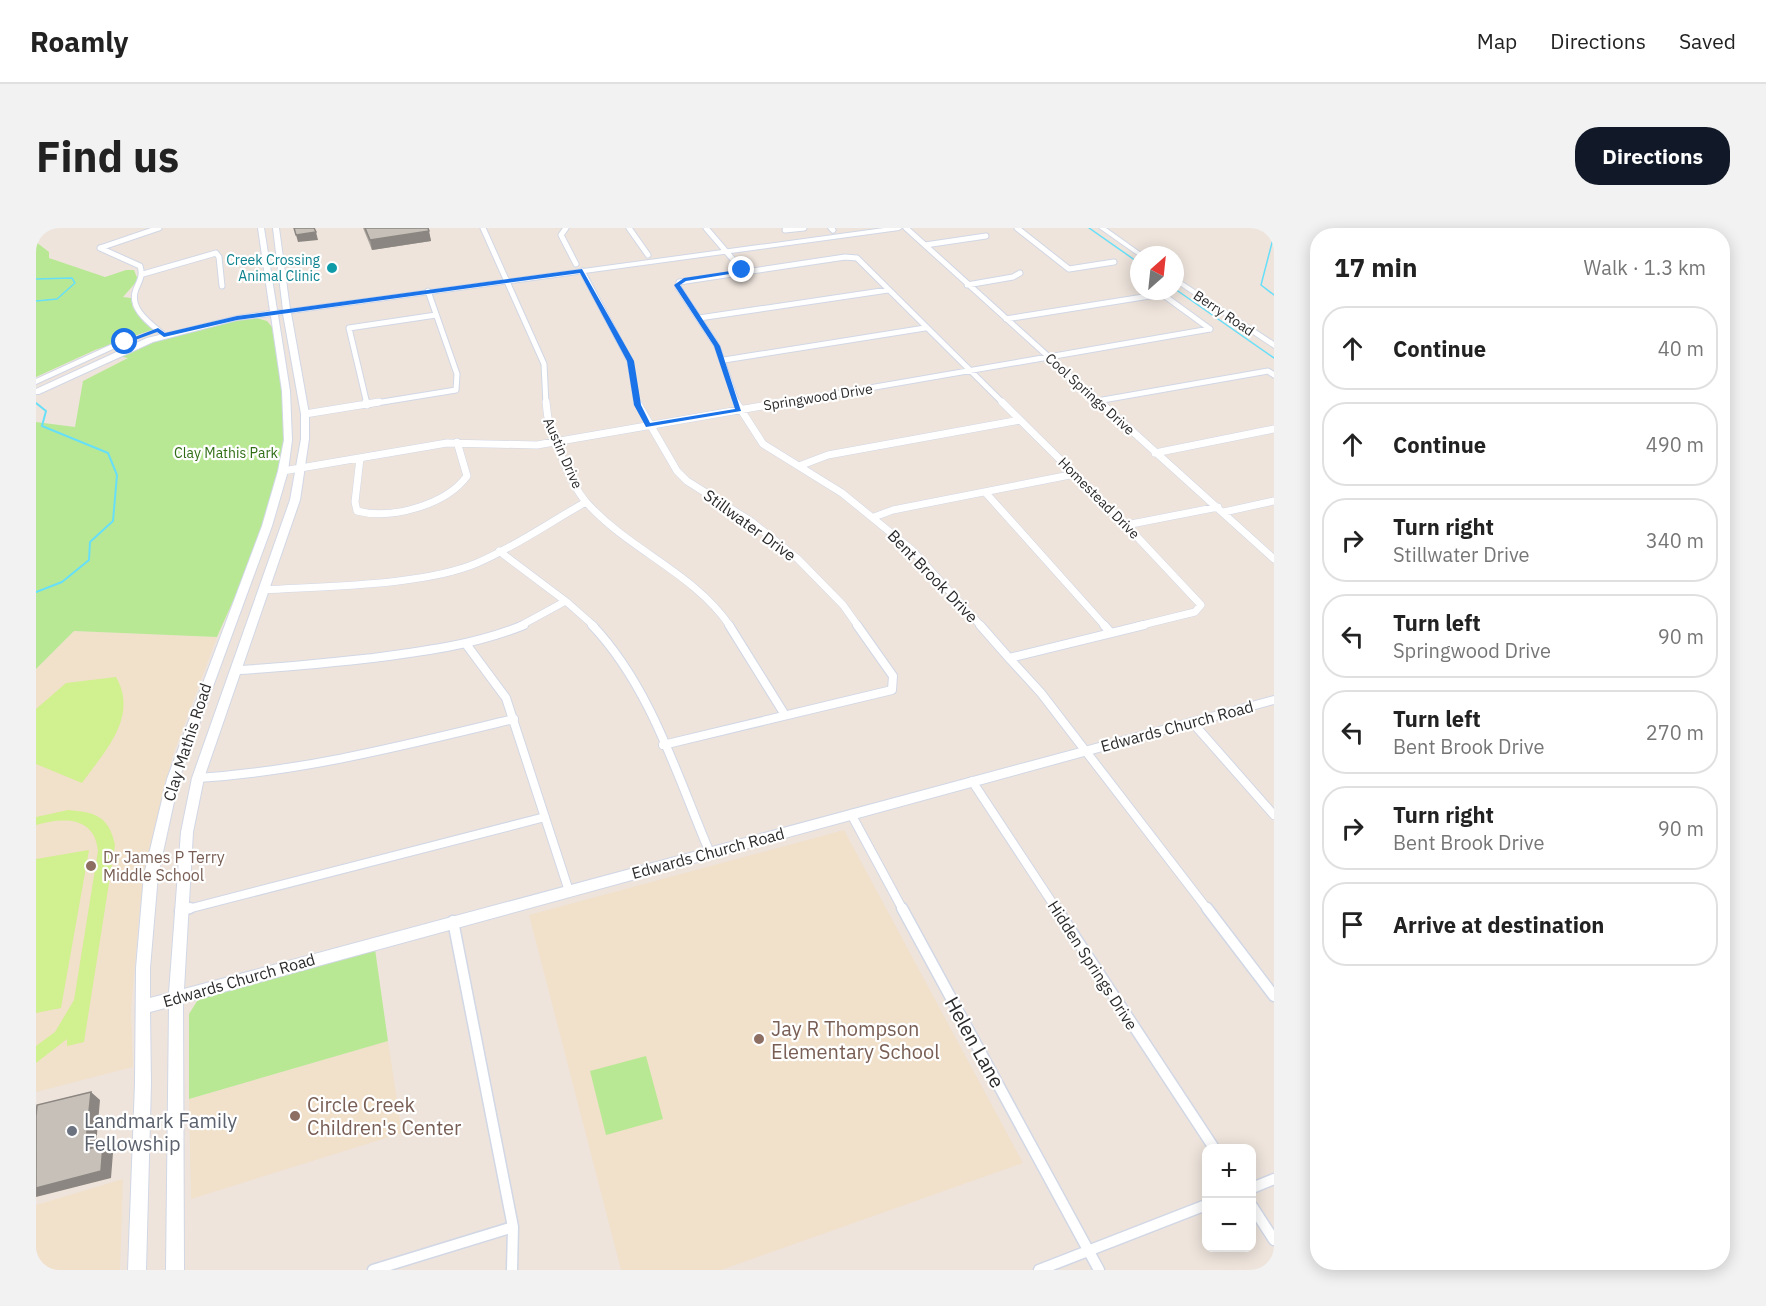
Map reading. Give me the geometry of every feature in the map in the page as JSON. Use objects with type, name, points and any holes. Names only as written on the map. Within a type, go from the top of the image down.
[{"type":"main road","name":"Clay Mathis Road","points":[[175,1270],[176,998],[187,832],[198,778],[295,500],[301,468],[305,414],[267,268],[261,228]]},
{"type":"main road","name":"Clay Mathis Road","points":[[137,1270],[146,918],[153,865],[167,801],[194,720],[267,526],[283,471],[288,440],[279,308],[281,266],[276,228]]},
{"type":"main road","points":[[405,291],[428,291],[576,264],[724,249],[786,231],[850,228]]},
{"type":"main road","points":[[36,382],[61,370],[216,315],[506,278],[582,271],[724,249],[899,228]]},
{"type":"main road","points":[[1102,228],[1130,247]]},
{"type":"main road","points":[[263,243],[278,241]]},
{"type":"main road","points":[[267,268],[281,266]]},
{"type":"main road","name":"Berry Road","points":[[1184,285],[1274,346]]},
{"type":"main road","points":[[36,392],[161,333]]},
{"type":"main road","name":"Edwards Church Road","points":[[143,1007],[1274,700]]},
{"type":"street","points":[[159,228],[99,248],[134,261],[140,266],[143,274],[134,297],[135,303],[140,312],[161,333]]},
{"type":"street","name":"Austin Drive","points":[[483,228],[544,364],[545,412],[570,475],[586,502],[626,537],[683,577],[725,619],[757,666],[785,715]]},
{"type":"street","points":[[566,228],[561,235],[576,264]]},
{"type":"street","points":[[629,228],[648,255]]},
{"type":"street","points":[[706,228],[742,270]]},
{"type":"street","points":[[786,231],[804,228]]},
{"type":"street","name":"Cool Springs Drive","points":[[906,228],[1274,560]]},
{"type":"street","points":[[1017,228],[1069,269],[1114,262]]},
{"type":"street","points":[[925,245],[986,236]]},
{"type":"street","points":[[143,274],[216,253],[219,257],[222,286]]},
{"type":"street","name":"Bent Brook Drive","points":[[850,256],[742,270],[678,283],[724,360],[732,397],[763,444],[874,517],[938,576],[1041,693],[1274,996]]},
{"type":"street","name":"Homestead Drive","points":[[850,256],[862,261],[925,328],[1126,525],[1201,605],[1195,612],[1009,658]]},
{"type":"street","name":"Stillwater Drive","points":[[582,271],[630,361],[637,405],[676,471],[687,481],[752,522],[806,567],[843,605],[893,676],[892,690],[663,745]]},
{"type":"street","points":[[967,285],[1013,277],[1020,273]]},
{"type":"street","points":[[699,318],[888,290]]},
{"type":"street","points":[[305,414],[456,390],[457,374],[428,291]]},
{"type":"street","name":"Springwood Drive","points":[[283,471],[457,442],[518,446],[555,441],[1210,329],[1162,294],[1006,319]]},
{"type":"street","points":[[367,405],[349,328],[436,315]]},
{"type":"street","points":[[724,360],[925,328]]},
{"type":"street","points":[[1097,401],[1268,370],[1274,375]]},
{"type":"street","points":[[799,466],[828,454],[1020,420]]},
{"type":"street","points":[[1155,453],[1274,429]]},
{"type":"street","points":[[360,458],[354,506],[357,511],[364,514],[407,509],[438,500],[464,483],[467,476],[457,442]]},
{"type":"street","points":[[874,517],[893,510],[1075,474]]},
{"type":"street","points":[[985,492],[1111,633]]},
{"type":"street","points":[[1126,525],[1274,501]]},
{"type":"street","points":[[263,590],[437,573],[477,563],[586,502]]},
{"type":"street","points":[[499,551],[564,602],[603,637],[622,663],[663,745],[710,853]]},
{"type":"street","points":[[236,670],[288,668],[421,653],[466,644],[524,625],[564,602]]},
{"type":"street","points":[[466,644],[506,698],[569,891]]},
{"type":"street","points":[[198,778],[261,774],[384,750],[514,719]]},
{"type":"street","points":[[1192,722],[1274,815]]},
{"type":"street","name":"Hidden Springs Drive","points":[[972,781],[1211,1144]]},
{"type":"street","name":"Helen Lane","points":[[851,814],[1099,1270]]},
{"type":"street","points":[[180,911],[545,817]]},
{"type":"street","points":[[453,921],[513,1227],[512,1270]]},
{"type":"street","points":[[1256,1186],[1274,1179]]},
{"type":"street","points":[[1039,1270],[1202,1207]]},
{"type":"street","points":[[1256,1213],[1274,1240]]},
{"type":"street","points":[[374,1270],[513,1227]]},
{"type":"shaded area","name":"Dr James P Terry Middle School","points":[[74,631],[217,637],[173,755],[154,828],[140,905],[131,1010],[133,1067],[36,1092],[36,669]]},
{"type":"shaded area","name":"Jay R Thompson Elementary School","points":[[844,830],[1023,1163],[721,1270],[621,1270],[529,915]]},
{"type":"shaded area","name":"Circle Creek Children's Center","points":[[388,1041],[402,1133],[191,1199],[189,1099]]},
{"type":"shaded area","points":[[123,1179],[120,1270],[36,1270],[36,1205]]},
{"type":"green space","points":[[36,242],[49,252],[49,258],[105,277],[126,270],[134,270],[138,280],[123,297],[131,298],[133,308],[154,329],[95,350],[36,377]]},
{"type":"green space","name":"Clay Mathis Park","points":[[253,317],[267,321],[272,327],[285,413],[284,441],[267,517],[217,637],[74,631],[36,669],[36,422],[75,427],[83,381],[128,358],[118,356],[165,337]]},
{"type":"green space","points":[[116,677],[122,692],[121,720],[108,746],[82,783],[36,764],[36,709],[66,683]]},
{"type":"green space","points":[[68,810],[86,812],[99,817],[109,828],[115,845],[84,1042],[67,1046],[67,1039],[36,1063],[36,1046],[55,1032],[74,1000],[98,851],[96,840],[84,825],[67,820],[36,825],[36,817]]},
{"type":"green space","points":[[89,850],[61,1008],[36,1013],[36,859]]},
{"type":"green space","points":[[375,949],[388,1041],[189,1099],[189,1014],[199,998]]},
{"type":"green space","points":[[646,1056],[663,1119],[606,1135],[590,1071]]},
{"type":"building","points":[[294,228],[314,228],[316,232],[296,235]]},
{"type":"building","points":[[365,228],[428,228],[429,231],[370,240]]},
{"type":"building","name":"Landmark Family Fellowship","points":[[91,1092],[85,1150],[103,1145],[101,1171],[36,1188],[37,1105]]},
{"type":"waterway","points":[[1089,228],[1130,257]]},
{"type":"waterway","points":[[1274,235],[1261,285],[1274,295]]},
{"type":"waterway","points":[[36,279],[72,278],[75,283],[57,299],[36,301]]},
{"type":"waterway","points":[[1184,295],[1274,358]]},
{"type":"waterway","points":[[36,403],[46,411],[42,426],[108,453],[117,475],[113,521],[90,542],[89,560],[62,582],[36,592]]},
{"type":"place","name":"Creek Crossing Animal Clinic","points":[[332,268]]},
{"type":"place","name":"Dr James P Terry Middle School","points":[[91,866]]},
{"type":"place","name":"Jay R Thompson Elementary School","points":[[759,1039]]},
{"type":"place","name":"Circle Creek Children's Center","points":[[295,1116]]},
{"type":"place","name":"Landmark Family Fellowship","points":[[72,1131]]},
{"type":"route","points":[[125,342],[158,330],[164,335],[237,318],[582,271],[622,342],[633,371],[637,405],[648,425],[739,410],[732,397],[724,360],[677,285],[684,280],[742,270]]}]
